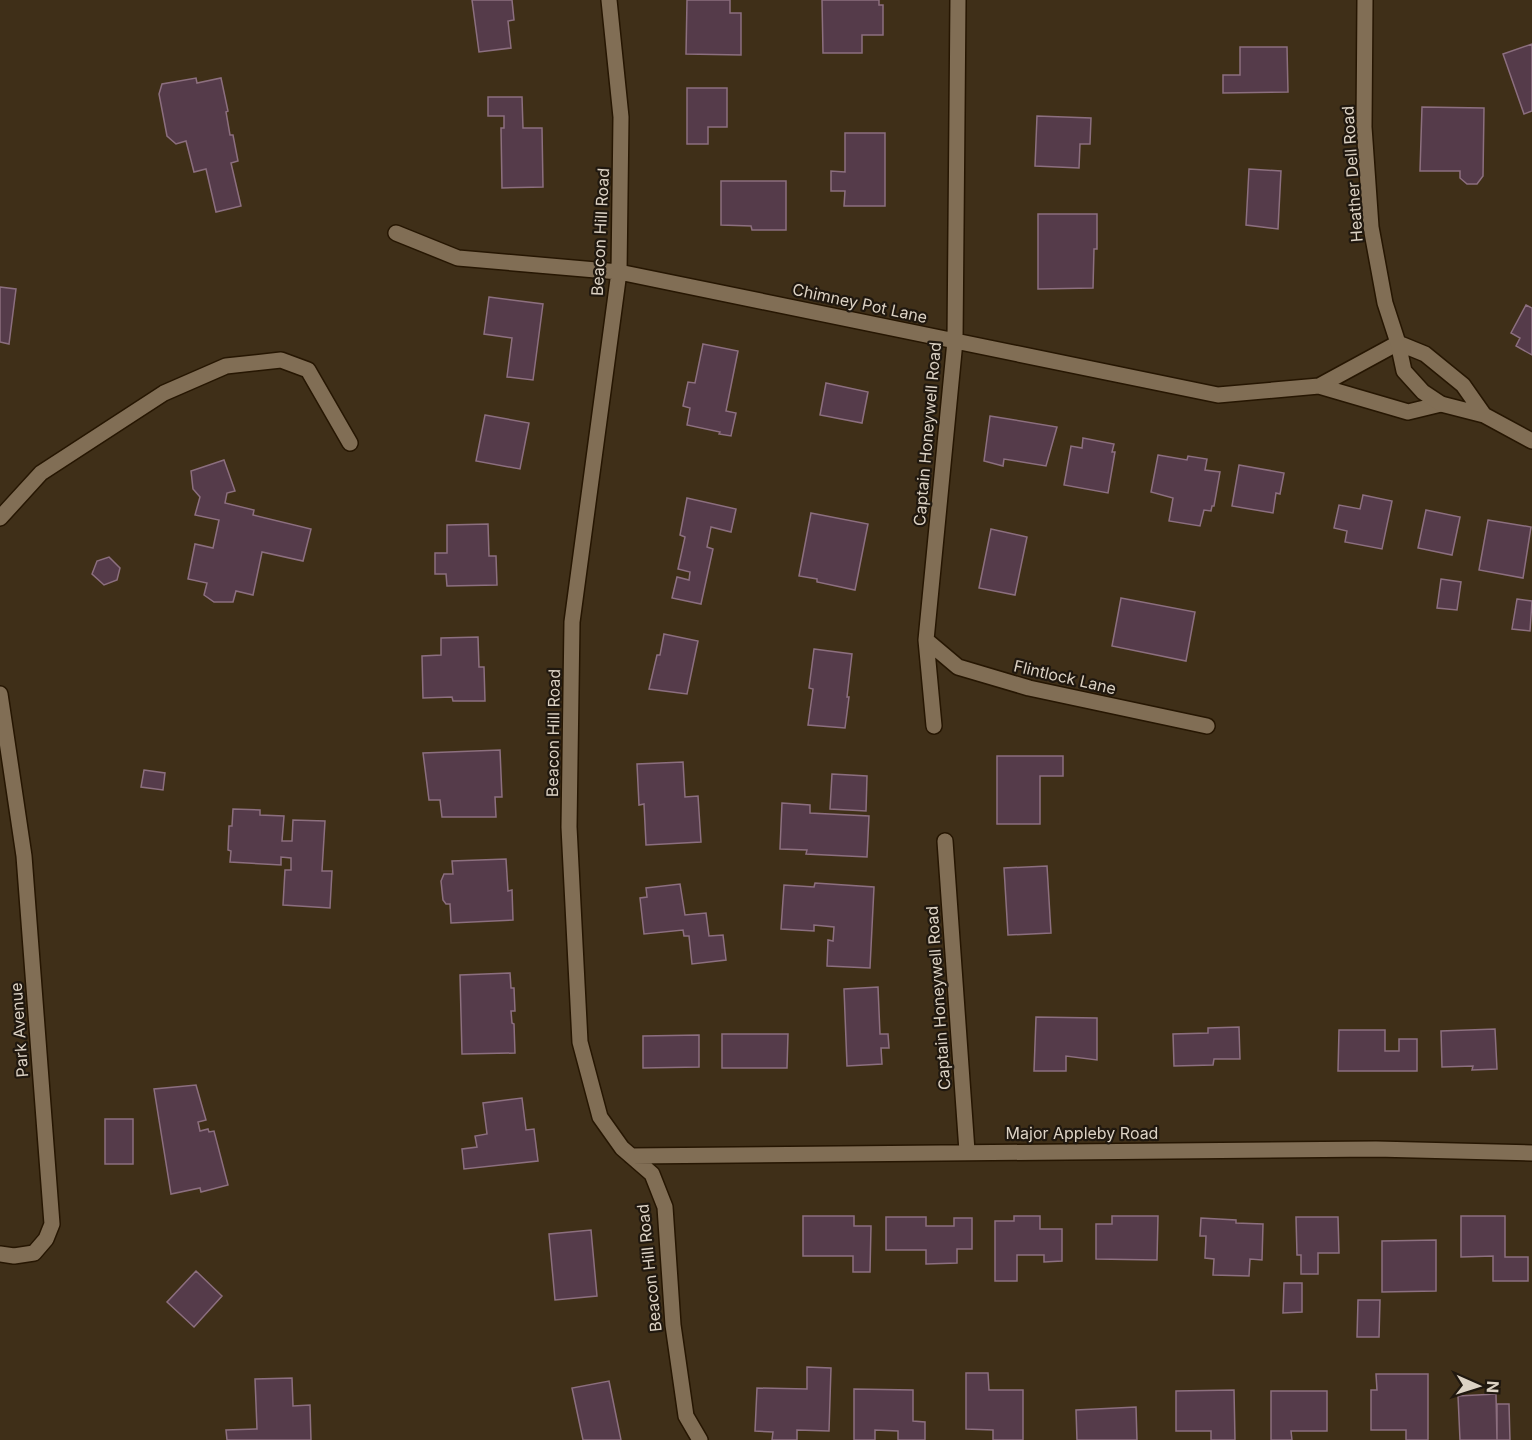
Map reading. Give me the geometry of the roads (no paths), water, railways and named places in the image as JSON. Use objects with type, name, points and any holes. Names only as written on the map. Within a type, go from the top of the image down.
[{"type":"street","name":"Beacon Hill Road","points":[[609,0],[621,117],[619,272],[572,622],[570,827],[580,1042],[600,1117],[622,1148],[652,1174],[664,1208],[673,1325],[686,1416],[700,1440]]},
{"type":"street","name":"Captain Honeywell Road","points":[[934,726],[926,640],[955,341],[958,0]]},
{"type":"street","name":"Heather Dell Road","points":[[1365,0],[1364,127],[1371,227],[1385,303],[1404,371],[1423,392],[1441,404],[1484,415],[1532,441]]},
{"type":"street","name":"Chimney Pot Lane","points":[[396,233],[458,258],[619,272],[1218,395],[1319,386],[1408,412],[1441,404]]},
{"type":"street","name":"Chimney Pot Lane","points":[[1319,386],[1398,343]]},
{"type":"street","name":"Heather Dell Road","points":[[1398,343],[1425,354],[1463,385],[1484,415]]},
{"type":"street","points":[[0,518],[41,473],[164,393],[226,366],[281,360],[308,370],[350,443]]},
{"type":"street","name":"Flintlock Lane","points":[[926,640],[958,667],[1029,688],[1207,726]]},
{"type":"street","name":"Park Avenue","points":[[0,694],[24,856],[52,1224],[46,1239],[34,1253],[14,1256],[0,1254]]},
{"type":"street","name":"Captain Honeywell Road","points":[[945,842],[967,1151]]},
{"type":"street","name":"Major Appleby Road","points":[[631,1156],[967,1151],[1376,1149],[1532,1153]]}]
